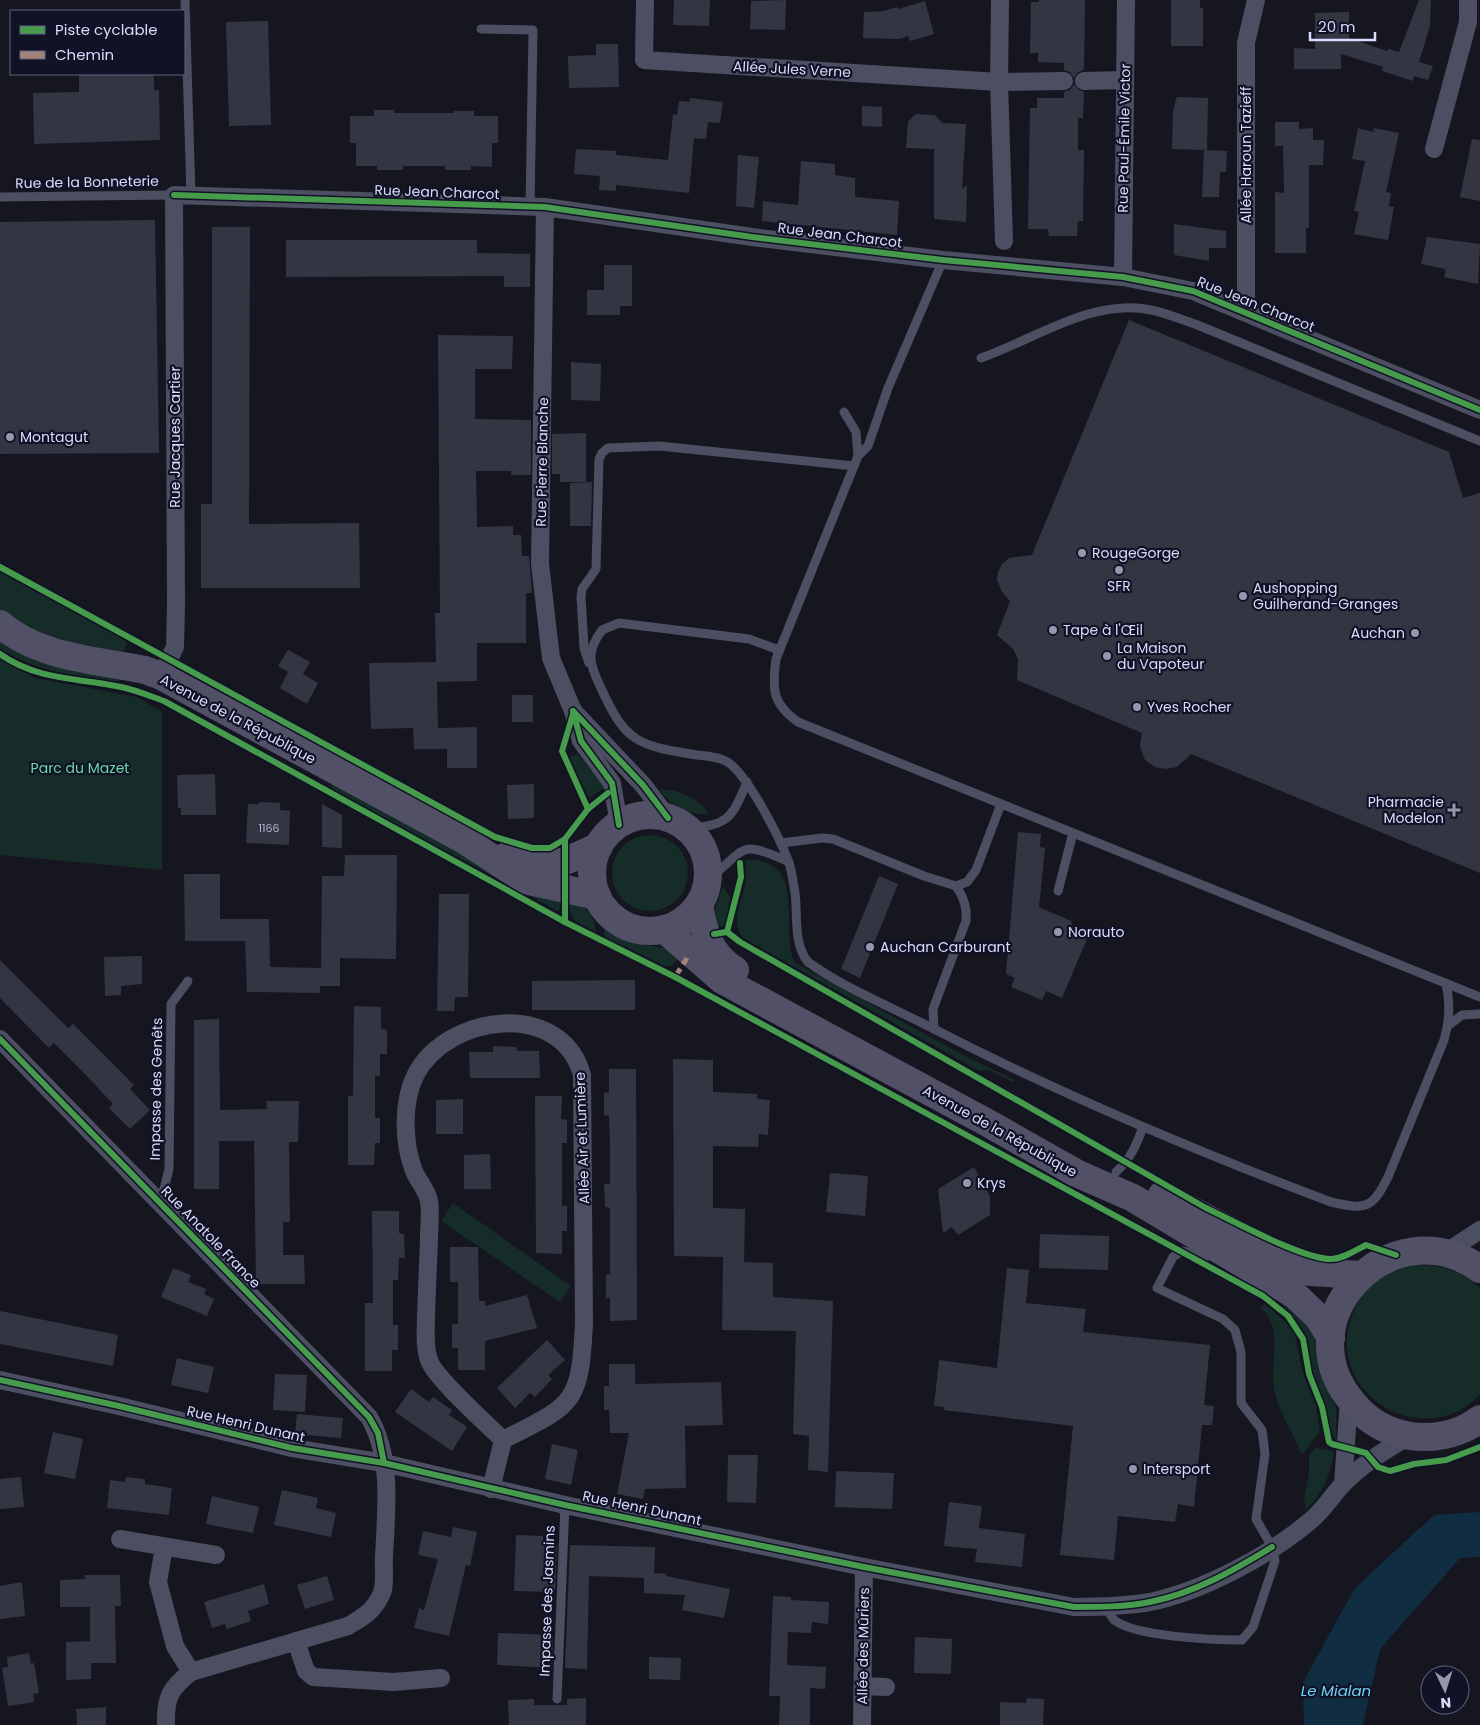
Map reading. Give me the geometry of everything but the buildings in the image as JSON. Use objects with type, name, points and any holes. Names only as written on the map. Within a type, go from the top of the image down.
[{"type":"main road","name":"Avenue de la République","points":[[0,624],[20,638],[41,648],[145,670],[161,676],[466,841],[525,880],[597,896]]},
{"type":"main road","points":[[643,816],[678,824],[704,851],[703,892],[678,924],[664,929],[641,930],[619,922],[603,906],[597,896],[593,871],[599,846],[619,825],[643,816]]},
{"type":"main road","name":"Avenue de la République","points":[[466,841],[529,864],[544,866],[563,863],[599,846]]},
{"type":"main road","name":"Avenue de la République","points":[[703,892],[707,939],[718,957],[731,967],[1066,1149],[1116,1172],[1310,1272],[1361,1275]]},
{"type":"main road","name":"Avenue de la République","points":[[664,929],[722,980],[986,1122],[1076,1173],[1103,1187],[1133,1198],[1258,1274],[1295,1294],[1318,1316],[1331,1338]]},
{"type":"main road","points":[[1480,1269],[1464,1260],[1445,1253],[1421,1251],[1396,1255],[1378,1263],[1361,1275],[1340,1304],[1331,1338],[1332,1357],[1336,1375],[1349,1400],[1361,1413],[1376,1424],[1392,1432],[1410,1436],[1445,1435],[1462,1429],[1480,1419]]},
{"type":"street","name":"Allée Jules Verne","points":[[645,0],[644,60],[999,82],[1064,81]]},
{"type":"street","points":[[1000,0],[999,82],[1004,241]]},
{"type":"street","name":"Rue Paul-Émile Victor","points":[[1123,277],[1126,0]]},
{"type":"street","name":"Allée Haroun Tazieff","points":[[1246,312],[1246,43],[1256,0]]},
{"type":"street","points":[[1434,149],[1468,22],[1468,0]]},
{"type":"street","points":[[1084,81],[1124,80]]},
{"type":"street","name":"Rue Jean Charcot","points":[[183,195],[537,207],[752,237],[943,260],[1123,277],[1193,291],[1480,410]]},
{"type":"street","name":"Rue Jacques Cartier","points":[[161,676],[175,647],[183,195]]},
{"type":"street","name":"Rue Pierre Blanche","points":[[537,207],[540,564],[551,658],[573,711],[581,741],[612,784],[619,825]]},
{"type":"street","name":"Rue Pierre Blanche","points":[[573,711],[678,824]]},
{"type":"street","name":"Allée Air et Lumière","points":[[504,1023],[526,1025],[553,1036],[574,1053],[579,1063],[582,1075],[584,1243],[582,1359],[580,1378],[574,1394],[564,1406],[503,1440],[438,1374],[429,1360],[425,1335],[429,1200],[410,1159],[407,1116],[416,1076],[432,1052],[464,1033],[491,1024],[504,1023]]},
{"type":"street","name":"Rue Anatole France","points":[[0,1038],[368,1417],[378,1433],[384,1463],[386,1502],[382,1593],[371,1613],[348,1626],[191,1672]]},
{"type":"street","points":[[1445,1253],[1480,1230]]},
{"type":"street","name":"Rue Henri Dunant","points":[[0,1380],[120,1406],[292,1448],[384,1463],[565,1505],[864,1567],[1074,1607],[1106,1607],[1150,1602],[1193,1588],[1229,1572],[1272,1547],[1316,1516],[1343,1484],[1387,1449],[1410,1436]]},
{"type":"street","points":[[1343,1484],[1349,1400]]},
{"type":"street","points":[[490,1489],[503,1440]]},
{"type":"street","points":[[120,1539],[216,1555]]},
{"type":"street","points":[[164,1547],[158,1582],[175,1646],[191,1672],[173,1687],[166,1714],[166,1725]]},
{"type":"street","name":"Allée des Mûriers","points":[[862,1725],[864,1567]]},
{"type":"street","points":[[296,1642],[306,1671],[313,1677],[394,1682],[441,1678]]},
{"type":"street","points":[[863,1686],[886,1686]]},
{"type":"lane","points":[[481,29],[534,30],[537,207]]},
{"type":"lane","points":[[183,195],[184,75]]},
{"type":"lane","name":"Rue de la Bonneterie","points":[[0,197],[183,195]]},
{"type":"lane","points":[[858,456],[868,446],[888,388],[943,260]]},
{"type":"lane","points":[[981,358],[1099,311],[1132,308],[1151,310],[1195,324],[1480,441]]},
{"type":"lane","points":[[844,412],[856,432],[859,443],[858,456],[778,650],[773,688],[778,702],[788,715],[798,722],[1480,997]]},
{"type":"lane","points":[[854,466],[659,446],[612,446],[602,453],[599,459],[596,569],[582,589],[581,598],[584,648],[614,717],[627,732],[640,741],[658,749],[711,757],[729,763],[746,782],[781,843],[789,862],[795,894],[800,950],[808,962],[1028,1077],[1143,1127],[1332,1202],[1355,1207],[1366,1206],[1377,1197],[1388,1177],[1449,1025],[1450,1003],[1446,983]]},
{"type":"lane","points":[[590,664],[597,636],[602,630],[619,624],[749,639],[778,650]]},
{"type":"lane","points":[[678,824],[722,823],[735,809],[746,782]]},
{"type":"lane","points":[[781,843],[822,838],[833,840],[924,876],[956,886],[967,882],[976,870],[1001,804]]},
{"type":"lane","points":[[1058,891],[1073,833]]},
{"type":"lane","points":[[703,892],[737,852],[748,849],[761,849],[789,862]]},
{"type":"lane","points":[[934,1029],[933,1009],[966,921],[967,910],[963,897],[956,886]]},
{"type":"lane","name":"Impasse des Genêts","points":[[156,1199],[164,1189],[169,1169],[171,1004],[188,981]]},
{"type":"lane","points":[[1449,1025],[1462,1015],[1480,1014]]},
{"type":"lane","points":[[1116,1172],[1135,1151],[1143,1127]]},
{"type":"lane","points":[[1106,1607],[1114,1620],[1145,1631],[1210,1641],[1242,1640],[1253,1627],[1275,1561],[1272,1547],[1256,1519],[1265,1454],[1262,1430],[1241,1404],[1241,1352],[1235,1330],[1223,1319],[1158,1288],[1173,1257],[1182,1251],[1202,1254],[1258,1274]]},
{"type":"lane","name":"Impasse des Jasmins","points":[[557,1699],[565,1505]]},
{"type":"green space","points":[[0,572],[128,641],[123,652],[44,634],[15,619],[0,609]]},
{"type":"green space","points":[[0,641],[28,657],[48,664],[120,676],[119,682],[72,675],[43,668],[15,657],[0,648]]},
{"type":"green space","name":"Parc du Mazet","points":[[0,659],[35,678],[137,697],[162,712],[162,870],[0,855]]},
{"type":"green space","points":[[578,755],[605,787],[589,798],[567,757]]},
{"type":"green space","points":[[332,784],[559,895],[560,909],[558,911],[329,788]]},
{"type":"green space","points":[[660,790],[674,791],[688,796],[700,804],[709,814],[695,813],[675,805]]},
{"type":"green space","points":[[650,835],[664,838],[677,846],[685,859],[688,873],[685,887],[677,900],[664,908],[650,911],[636,908],[623,900],[615,887],[612,873],[615,859],[623,846],[636,838]]},
{"type":"green space","points":[[745,860],[766,862],[779,871],[786,885],[789,902],[791,953],[797,964],[965,1056],[1015,1080],[1013,1082],[989,1070],[979,1071],[743,938],[739,931],[737,916],[745,885]]},
{"type":"green space","points":[[723,886],[730,897],[726,923],[723,926],[713,927],[715,910]]},
{"type":"green space","points":[[570,897],[588,911],[596,932],[578,923],[572,916],[570,912]]},
{"type":"green space","points":[[604,927],[622,939],[682,954],[671,966],[664,966],[605,937]]},
{"type":"green space","points":[[453,1203],[571,1286],[560,1302],[441,1221]]},
{"type":"green space","points":[[1416,1265],[1434,1266],[1451,1270],[1466,1277],[1480,1288],[1480,1395],[1456,1412],[1431,1418],[1405,1416],[1382,1406],[1364,1389],[1351,1367],[1347,1341],[1353,1313],[1366,1290],[1387,1274]]},
{"type":"green space","points":[[1276,1299],[1306,1321],[1315,1338],[1323,1377],[1336,1408],[1336,1441],[1331,1433],[1326,1406],[1313,1373],[1305,1333],[1292,1314]]},
{"type":"green space","points":[[1264,1304],[1285,1321],[1295,1335],[1302,1370],[1316,1406],[1320,1431],[1304,1453],[1301,1453],[1276,1397],[1273,1379],[1274,1336],[1268,1317],[1261,1308]]},
{"type":"green space","points":[[1315,1448],[1334,1451],[1331,1468],[1325,1483],[1317,1497],[1306,1510],[1304,1498],[1309,1473],[1309,1456]]},
{"type":"water","name":"Le Mialan","points":[[1480,1512],[1480,1557],[1460,1558],[1380,1649],[1363,1725],[1304,1725],[1303,1682],[1355,1588],[1434,1515]]},
{"type":"marked path","points":[[675,977],[687,958]]},
{"type":"cycle path","points":[[174,195],[545,207],[752,237],[943,260],[1123,277],[1193,291],[1480,410]]},
{"type":"cycle path","points":[[0,567],[495,837],[532,848],[550,848],[565,839],[588,809],[608,793]]},
{"type":"cycle path","points":[[0,654],[28,669],[58,677],[127,688],[164,701],[565,922],[675,977],[1263,1296],[1288,1316],[1303,1339],[1309,1374],[1322,1407],[1329,1442],[1332,1444],[1366,1453],[1378,1467],[1390,1471],[1414,1464],[1446,1460],[1480,1447]]},
{"type":"cycle path","points":[[573,711],[643,785],[668,818]]},
{"type":"cycle path","points":[[573,711],[581,741],[612,783],[619,825]]},
{"type":"cycle path","points":[[573,714],[562,751],[588,809]]},
{"type":"cycle path","points":[[565,839],[565,922]]},
{"type":"cycle path","points":[[727,932],[741,877],[740,863]]},
{"type":"cycle path","points":[[714,934],[727,932],[740,942],[1206,1208],[1268,1238],[1303,1253],[1331,1259],[1345,1256],[1366,1245],[1396,1255]]},
{"type":"cycle path","points":[[0,1039],[369,1417],[378,1433],[384,1463]]},
{"type":"cycle path","points":[[0,1380],[119,1406],[292,1448],[384,1463],[565,1505],[864,1567],[1074,1607],[1132,1605],[1167,1598],[1214,1580],[1272,1547]]},
{"type":"place","name":"Montagut","points":[[10,437]]},
{"type":"place","name":"RougeGorge","points":[[1082,553]]},
{"type":"place","name":"SFR","points":[[1119,570]]},
{"type":"place","name":"Aushopping Guilherand-Granges","points":[[1243,596]]},
{"type":"place","name":"Tape à l'Œil","points":[[1053,630]]},
{"type":"place","name":"Auchan","points":[[1415,633]]},
{"type":"place","name":"La Maison du Vapoteur","points":[[1107,656]]},
{"type":"place","name":"Yves Rocher","points":[[1137,707]]},
{"type":"place","name":"Pharmacie Modelon","points":[[1454,810]]},
{"type":"place","name":"Norauto","points":[[1058,932]]},
{"type":"place","name":"Auchan Carburant","points":[[870,947]]},
{"type":"place","name":"Krys","points":[[967,1183]]},
{"type":"place","name":"Intersport","points":[[1133,1469]]}]
